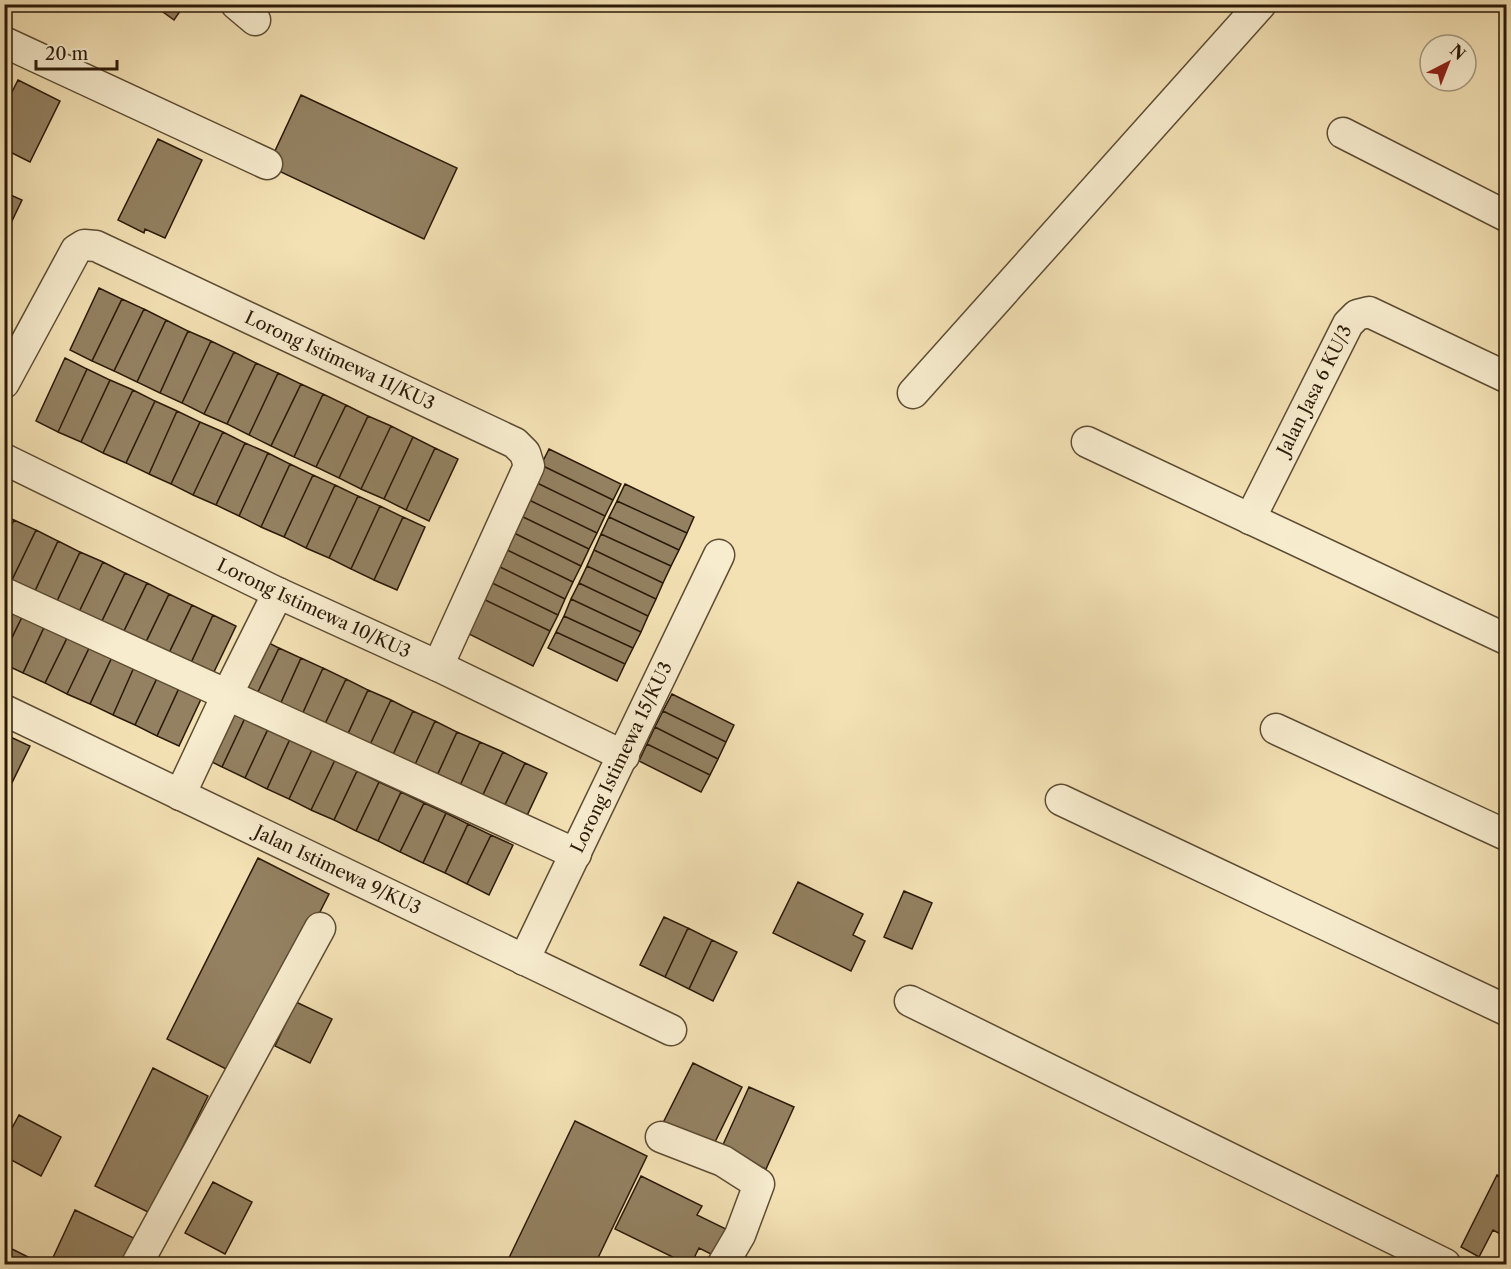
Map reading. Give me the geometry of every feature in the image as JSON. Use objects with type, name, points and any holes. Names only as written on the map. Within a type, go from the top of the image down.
[{"type":"street","points":[[913,393],[1261,4]]},
{"type":"street","points":[[4,42],[267,164]]},
{"type":"street","points":[[1343,134],[1506,216]]},
{"type":"street","name":"Lorong Istimewa 11/KU3","points":[[4,383],[76,250],[84,245],[90,245],[515,443],[525,453],[530,466],[438,666]]},
{"type":"street","name":"Jalan Jasa 6 KU/3","points":[[1250,519],[1348,324],[1357,315],[1369,312],[1506,377]]},
{"type":"street","points":[[1088,442],[1506,639]]},
{"type":"street","name":"Lorong Istimewa 10/KU3","points":[[4,459],[278,593],[438,666],[624,756]]},
{"type":"street","name":"Lorong Istimewa 15/KU3","points":[[524,960],[719,555]]},
{"type":"street","points":[[4,593],[576,854]]},
{"type":"street","points":[[180,795],[278,593]]},
{"type":"street","name":"Jalan Istimewa 9/KU3","points":[[4,710],[671,1030]]},
{"type":"street","points":[[1276,729],[1506,835]]},
{"type":"street","points":[[1061,800],[1506,1010]]},
{"type":"street","points":[[137,1264],[320,928]]},
{"type":"street","points":[[909,1001],[1445,1264]]},
{"type":"street","points":[[661,1137],[723,1161],[759,1184],[740,1235],[723,1264]]},
{"type":"building","points":[[152,4],[185,4],[174,20]]},
{"type":"building","points":[[18,80],[60,101],[30,162],[4,149],[4,108]]},
{"type":"building","points":[[301,95],[457,168],[424,239],[268,166]]},
{"type":"building","points":[[158,139],[202,160],[165,238],[145,229],[144,233],[118,220]]},
{"type":"building","points":[[4,192],[22,200],[10,225],[4,222]]},
{"type":"building","points":[[99,288],[122,299],[92,361],[70,350]]},
{"type":"building","points":[[122,299],[144,309],[114,371],[92,361]]},
{"type":"building","points":[[144,309],[166,320],[137,382],[114,371]]},
{"type":"building","points":[[166,320],[188,331],[160,393],[137,382]]},
{"type":"building","points":[[188,331],[211,341],[182,403],[160,393]]},
{"type":"building","points":[[211,341],[234,352],[204,414],[182,403]]},
{"type":"building","points":[[234,352],[256,363],[227,424],[204,414]]},
{"type":"building","points":[[65,358],[87,369],[58,432],[36,421]]},
{"type":"building","points":[[256,363],[278,373],[249,435],[227,424]]},
{"type":"building","points":[[87,369],[110,380],[81,442],[58,432]]},
{"type":"building","points":[[278,373],[301,384],[271,446],[249,435]]},
{"type":"building","points":[[110,380],[133,390],[103,453],[81,442]]},
{"type":"building","points":[[301,384],[323,394],[294,457],[271,446]]},
{"type":"building","points":[[133,390],[155,401],[126,463],[103,453]]},
{"type":"building","points":[[323,394],[346,405],[316,467],[294,457]]},
{"type":"building","points":[[155,401],[177,411],[149,474],[126,463]]},
{"type":"building","points":[[346,405],[368,416],[339,478],[316,467]]},
{"type":"building","points":[[177,411],[200,422],[171,484],[149,474]]},
{"type":"building","points":[[368,416],[391,426],[361,489],[339,478]]},
{"type":"building","points":[[200,422],[223,432],[193,495],[171,484]]},
{"type":"building","points":[[391,426],[413,437],[384,499],[361,489]]},
{"type":"building","points":[[223,432],[245,443],[216,505],[193,495]]},
{"type":"building","points":[[413,437],[435,448],[406,510],[384,499]]},
{"type":"building","points":[[245,443],[268,453],[239,516],[216,505]]},
{"type":"building","points":[[435,448],[458,459],[429,521],[406,510]]},
{"type":"building","points":[[549,449],[621,484],[613,500],[541,465]]},
{"type":"building","points":[[268,453],[290,464],[261,527],[239,516]]},
{"type":"building","points":[[290,464],[313,475],[284,537],[261,527]]},
{"type":"building","points":[[541,465],[613,500],[605,516],[533,481]]},
{"type":"building","points":[[313,475],[335,485],[306,548],[284,537]]},
{"type":"building","points":[[533,481],[605,516],[597,533],[525,498]]},
{"type":"building","points":[[625,484],[694,517],[687,533],[617,501]]},
{"type":"building","points":[[335,485],[358,496],[329,558],[306,548]]},
{"type":"building","points":[[358,496],[380,506],[351,569],[329,558]]},
{"type":"building","points":[[525,498],[597,533],[589,549],[517,514]]},
{"type":"building","points":[[617,501],[687,533],[679,550],[609,517]]},
{"type":"building","points":[[380,506],[403,517],[374,580],[351,569]]},
{"type":"building","points":[[517,514],[589,549],[581,566],[510,531]]},
{"type":"building","points":[[4,515],[14,520],[4,539]]},
{"type":"building","points":[[403,517],[425,527],[397,590],[374,580]]},
{"type":"building","points":[[609,517],[679,550],[671,566],[601,534]]},
{"type":"building","points":[[14,520],[36,530],[12,580],[4,576],[4,539]]},
{"type":"building","points":[[36,530],[58,541],[35,591],[12,580]]},
{"type":"building","points":[[510,531],[581,566],[573,582],[501,547]]},
{"type":"building","points":[[601,534],[671,566],[663,583],[594,550]]},
{"type":"building","points":[[58,541],[80,552],[57,601],[35,591]]},
{"type":"building","points":[[501,547],[573,582],[565,599],[494,564]]},
{"type":"building","points":[[594,550],[663,583],[656,599],[587,566]]},
{"type":"building","points":[[80,552],[103,562],[79,612],[57,601]]},
{"type":"building","points":[[103,562],[125,573],[101,623],[79,612]]},
{"type":"building","points":[[494,564],[565,599],[558,615],[486,580]]},
{"type":"building","points":[[587,566],[656,599],[648,616],[579,583]]},
{"type":"building","points":[[125,573],[147,583],[123,633],[101,623]]},
{"type":"building","points":[[486,580],[558,615],[550,631],[477,596]]},
{"type":"building","points":[[147,583],[169,594],[145,644],[123,633]]},
{"type":"building","points":[[579,583],[648,616],[641,632],[571,599]]},
{"type":"building","points":[[169,594],[192,605],[168,655],[145,644]]},
{"type":"building","points":[[477,596],[550,631],[533,666],[461,630]]},
{"type":"building","points":[[571,599],[641,632],[633,648],[564,616]]},
{"type":"building","points":[[4,603],[24,613],[4,654]]},
{"type":"building","points":[[192,605],[213,615],[190,665],[168,655]]},
{"type":"building","points":[[24,613],[46,623],[23,673],[4,664],[4,654]]},
{"type":"building","points":[[213,615],[236,626],[212,676],[190,665]]},
{"type":"building","points":[[564,616],[633,648],[625,664],[556,632]]},
{"type":"building","points":[[46,623],[69,634],[45,683],[23,673]]},
{"type":"building","points":[[556,632],[625,664],[617,681],[548,648]]},
{"type":"building","points":[[69,634],[91,644],[67,694],[45,683]]},
{"type":"building","points":[[257,637],[279,648],[256,696],[234,686]]},
{"type":"building","points":[[91,644],[113,655],[90,704],[67,694]]},
{"type":"building","points":[[279,648],[301,658],[279,707],[256,696]]},
{"type":"building","points":[[113,655],[135,665],[113,715],[90,704]]},
{"type":"building","points":[[301,658],[323,668],[301,717],[279,707]]},
{"type":"building","points":[[135,665],[158,676],[135,725],[113,715]]},
{"type":"building","points":[[323,668],[346,679],[323,728],[301,717]]},
{"type":"building","points":[[158,676],[180,686],[157,736],[135,725]]},
{"type":"building","points":[[346,679],[368,690],[346,738],[323,728]]},
{"type":"building","points":[[180,686],[202,697],[179,746],[157,736]]},
{"type":"building","points":[[368,690],[391,700],[368,749],[346,738]]},
{"type":"building","points":[[672,694],[734,725],[726,742],[663,711]]},
{"type":"building","points":[[391,700],[413,711],[391,759],[368,749]]},
{"type":"building","points":[[223,707],[245,718],[222,767],[200,756]]},
{"type":"building","points":[[413,711],[435,721],[413,769],[391,759]]},
{"type":"building","points":[[663,711],[726,742],[718,759],[655,727]]},
{"type":"building","points":[[245,718],[268,729],[245,778],[222,767]]},
{"type":"building","points":[[435,721],[457,732],[435,780],[413,769]]},
{"type":"building","points":[[655,727],[718,759],[710,775],[647,744]]},
{"type":"building","points":[[268,729],[290,739],[267,789],[245,778]]},
{"type":"building","points":[[457,732],[480,742],[458,790],[435,780]]},
{"type":"building","points":[[4,734],[30,746],[4,799]]},
{"type":"building","points":[[290,739],[312,750],[289,799],[267,789]]},
{"type":"building","points":[[480,742],[503,752],[480,801],[458,790]]},
{"type":"building","points":[[647,744],[710,775],[701,792],[639,761]]},
{"type":"building","points":[[312,750],[335,760],[311,810],[289,799]]},
{"type":"building","points":[[503,752],[525,763],[502,811],[480,801]]},
{"type":"building","points":[[335,760],[357,771],[334,820],[311,810]]},
{"type":"building","points":[[525,763],[547,773],[524,822],[502,811]]},
{"type":"building","points":[[357,771],[379,782],[356,831],[334,820]]},
{"type":"building","points":[[379,782],[401,792],[378,841],[356,831]]},
{"type":"building","points":[[401,792],[424,803],[400,852],[378,841]]},
{"type":"building","points":[[424,803],[446,813],[423,863],[400,852]]},
{"type":"building","points":[[446,813],[468,824],[445,873],[423,863]]},
{"type":"building","points":[[468,824],[491,835],[467,884],[445,873]]},
{"type":"building","points":[[491,835],[513,845],[489,895],[467,884]]},
{"type":"building","points":[[258,858],[329,894],[294,963],[230,1071],[167,1039]]},
{"type":"building","points":[[798,882],[863,914],[853,935],[865,941],[851,971],[773,933]]},
{"type":"building","points":[[904,891],[932,903],[912,949],[884,937]]},
{"type":"building","points":[[664,917],[688,928],[665,977],[640,965]]},
{"type":"building","points":[[688,928],[712,940],[689,989],[665,977]]},
{"type":"building","points":[[712,940],[737,952],[713,1001],[689,989]]},
{"type":"building","points":[[296,1002],[332,1019],[310,1063],[275,1046]]},
{"type":"building","points":[[693,1063],[742,1087],[712,1148],[663,1123]]},
{"type":"building","points":[[153,1068],[208,1096],[150,1213],[95,1186]]},
{"type":"building","points":[[749,1087],[794,1107],[766,1169],[721,1149]]},
{"type":"building","points":[[19,1115],[61,1137],[41,1176],[4,1156],[4,1143]]},
{"type":"building","points":[[575,1121],[647,1156],[595,1264],[506,1264]]},
{"type":"building","points":[[1497,1175],[1506,1180],[1506,1237],[1493,1230],[1479,1257],[1461,1247]]},
{"type":"building","points":[[641,1176],[702,1206],[697,1215],[730,1231],[717,1257],[699,1248],[691,1264],[687,1264],[615,1229]]},
{"type":"building","points":[[213,1182],[252,1202],[225,1254],[185,1233]]},
{"type":"building","points":[[75,1210],[138,1240],[126,1264],[50,1264]]},
{"type":"building","points":[[4,1245],[42,1264],[4,1264]]}]
